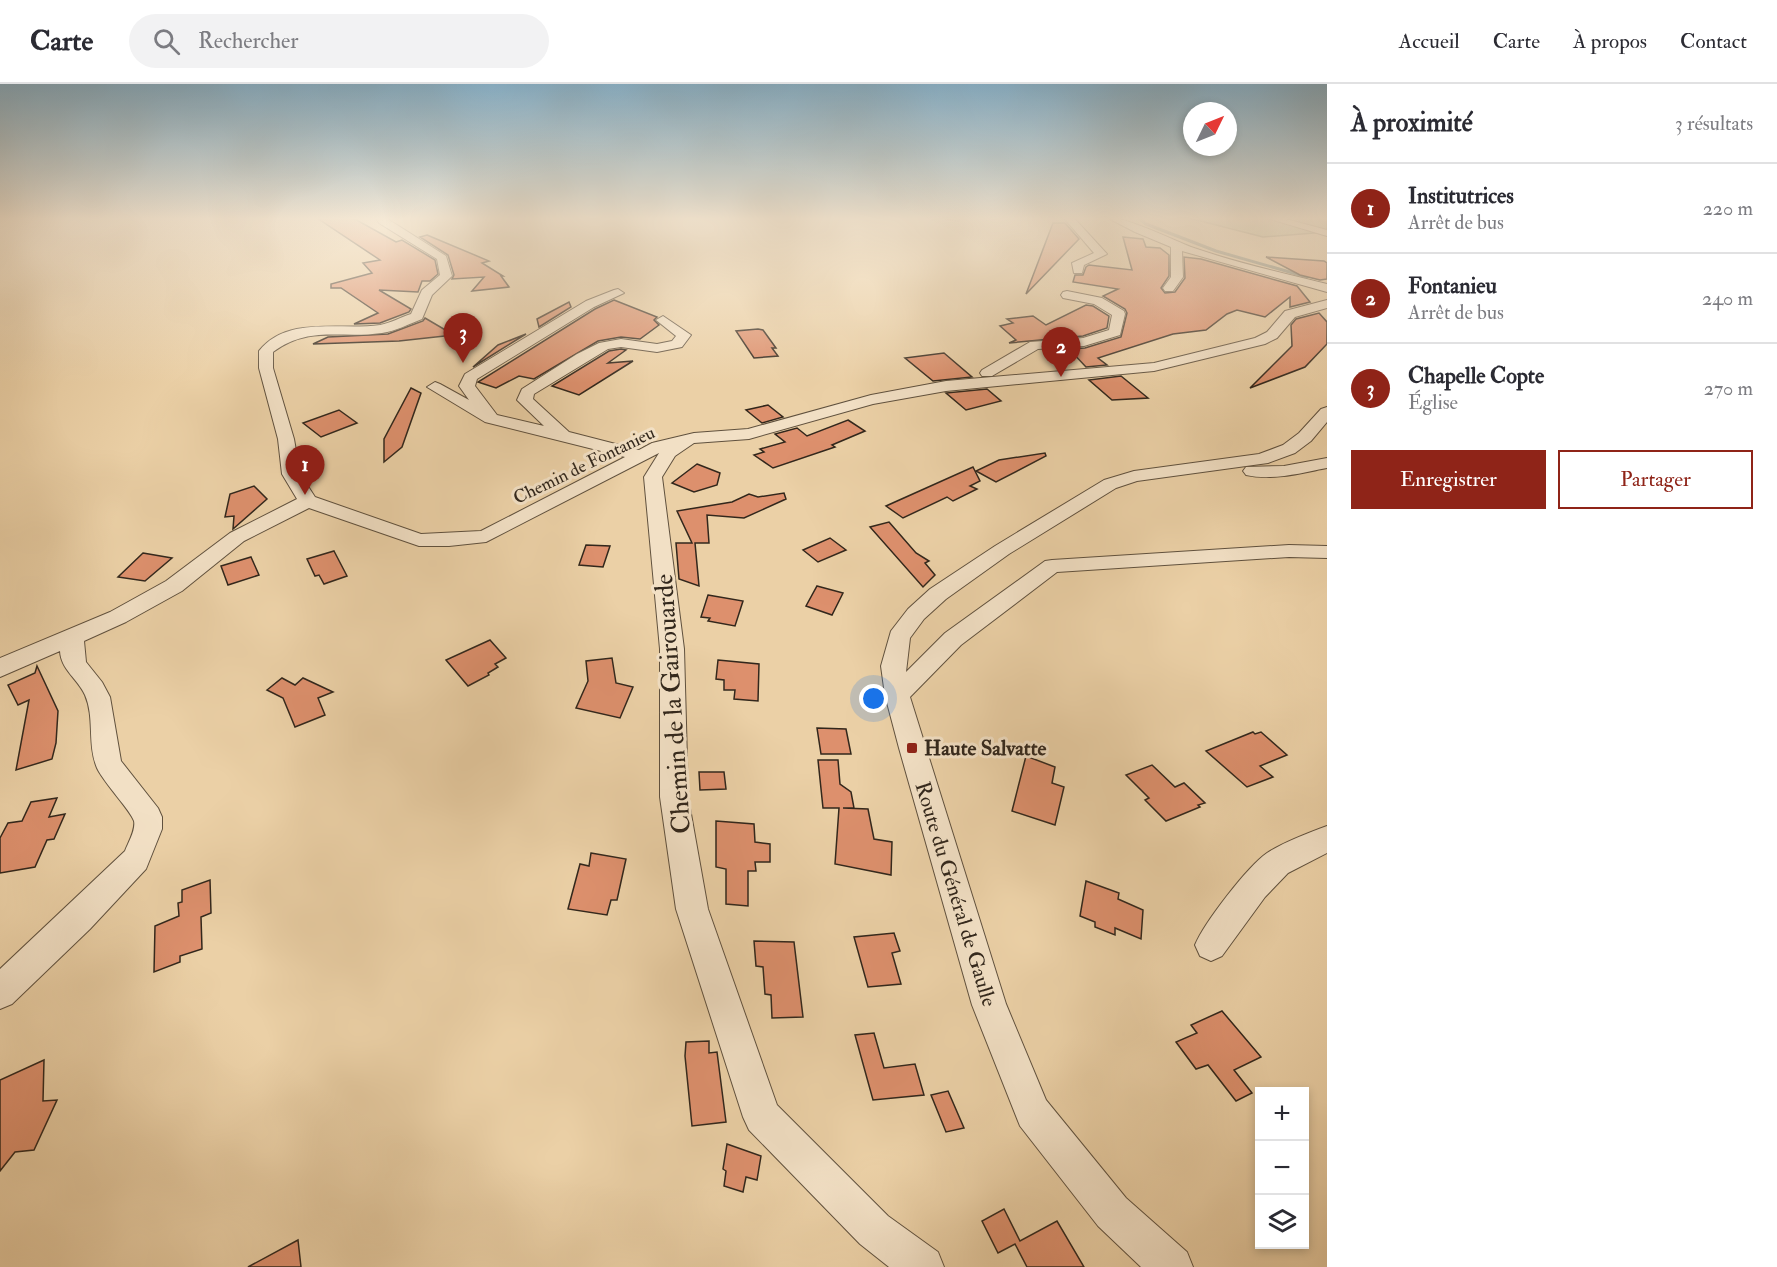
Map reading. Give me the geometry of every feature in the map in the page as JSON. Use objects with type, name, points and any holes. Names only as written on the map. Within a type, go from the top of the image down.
[{"type":"street","points":[[0,668],[118,617],[174,586],[237,537],[308,501],[291,474],[286,438],[266,368],[266,351],[277,341],[294,332],[330,328],[383,329],[417,316],[426,293],[446,276],[445,273]]},
{"type":"street","points":[[1169,288],[1177,277],[1177,273]]},
{"type":"street","points":[[1274,273],[1327,288]]},
{"type":"street","points":[[491,419],[467,386],[470,377],[591,304],[618,293]]},
{"type":"street","points":[[1067,295],[1098,301],[1119,314],[1115,332],[1084,342],[1035,345],[987,373],[1068,367],[1116,371]]},
{"type":"street","name":"Chemin de Fontanieu","points":[[308,501],[419,540],[486,536],[658,447],[694,438],[749,434],[871,400],[946,386],[1154,367],[1260,341],[1272,335],[1290,314],[1327,304]]},
{"type":"street","points":[[563,435],[525,400],[527,392],[582,357],[604,346],[621,343],[657,348],[680,342],[684,335],[663,320]]},
{"type":"street","points":[[435,387],[491,419],[641,456]]},
{"type":"street","name":"Route du Général de Gaulle","points":[[1172,1267],[1112,1212],[1033,1113],[989,1005],[897,695],[893,666],[899,637],[904,629],[916,614],[938,594],[1002,550],[1110,484],[1174,470],[1262,459],[1289,449],[1305,437],[1327,412]]},
{"type":"street","name":"Chemin de la Gairouarde","points":[[694,438],[668,453],[653,477],[672,649],[674,797],[692,909],[762,1117],[874,1230],[923,1267]]},
{"type":"street","points":[[1252,471],[1284,471],[1327,463]]},
{"type":"street","points":[[1282,552],[1294,560],[1327,566]]},
{"type":"street","points":[[897,695],[953,639],[1052,566],[1282,552],[1327,552]]},
{"type":"street","points":[[0,992],[79,918],[136,860],[148,829],[148,817],[111,770],[105,753],[102,708],[91,683],[81,674],[72,660],[71,648],[74,636]]},
{"type":"street","points":[[1211,945],[1254,887],[1276,863],[1327,838]]},
{"type":"building","points":[[371,273],[438,274],[430,281],[422,281],[418,292],[379,290],[411,309],[409,312],[380,323],[354,324],[378,313],[341,288],[331,288],[331,284]]},
{"type":"building","points":[[453,273],[498,273],[503,276],[501,276],[509,287],[472,291],[484,277],[452,279]]},
{"type":"building","points":[[1034,273],[1046,273],[1026,294]]},
{"type":"building","points":[[1169,273],[1161,288],[1165,293],[1175,292],[1185,278],[1185,273],[1252,273],[1297,286],[1310,302],[1290,307],[1290,297],[1265,317],[1237,310],[1227,314],[1206,330],[1173,334],[1098,358],[1107,365],[1086,367],[1069,349],[1085,348],[1121,337],[1127,313],[1125,309],[1103,296],[1118,289],[1073,282],[1075,275]]},
{"type":"building","points":[[1297,273],[1327,273],[1327,279],[1320,280]]},
{"type":"building","points":[[614,300],[657,317],[654,320],[659,325],[640,339],[621,337],[598,341],[534,379],[519,376],[496,388],[478,382],[595,309]]},
{"type":"building","points":[[569,302],[571,307],[539,327],[537,319]]},
{"type":"building","points":[[1086,305],[1093,306],[1109,316],[1107,328],[1083,336],[1009,343],[1016,340],[1000,326],[1013,323],[1007,319],[1033,316],[1046,325]]},
{"type":"building","points":[[1319,313],[1327,322],[1327,344],[1305,367],[1250,388],[1292,346],[1291,325],[1296,319]]},
{"type":"building","points":[[425,318],[454,335],[399,341],[313,344],[328,337],[388,334],[423,321]]},
{"type":"building","points":[[763,330],[776,348],[772,348],[778,356],[754,358],[736,331]]},
{"type":"building","points":[[526,334],[473,367],[498,345]]},
{"type":"building","points":[[626,350],[608,363],[633,361],[579,395],[552,386],[609,351]]},
{"type":"building","points":[[944,353],[972,377],[933,381],[905,358]]},
{"type":"building","points":[[1121,376],[1148,398],[1112,400],[1089,380]]},
{"type":"building","points":[[411,388],[421,393],[402,447],[384,462],[384,439]]},
{"type":"building","points":[[987,389],[1001,401],[966,410],[946,393]]},
{"type":"building","points":[[768,405],[783,417],[762,423],[746,410]]},
{"type":"building","points":[[339,410],[357,423],[321,437],[303,423]]},
{"type":"building","points":[[848,420],[865,431],[832,445],[835,447],[773,468],[754,455],[764,452],[760,449],[785,442],[775,434],[797,428],[807,436]]},
{"type":"building","points":[[1045,453],[1046,456],[996,482],[976,471],[999,460]]},
{"type":"building","points":[[697,464],[720,473],[717,485],[694,492],[672,483]]},
{"type":"building","points":[[973,467],[980,481],[970,486],[977,489],[953,501],[947,497],[903,518],[886,506]]},
{"type":"building","points":[[254,486],[267,499],[233,529],[234,516],[225,517],[230,494]]},
{"type":"building","points":[[784,493],[786,499],[744,518],[707,515],[709,543],[695,543],[699,586],[679,579],[676,543],[692,543],[677,511],[732,502],[749,494],[758,497]]},
{"type":"building","points":[[889,522],[916,553],[929,561],[925,563],[935,575],[923,587],[870,527]]},
{"type":"building","points":[[830,538],[846,550],[818,562],[803,550]]},
{"type":"building","points":[[586,545],[610,546],[603,567],[579,565]]},
{"type":"building","points":[[334,551],[347,576],[324,584],[319,575],[315,576],[307,559]]},
{"type":"building","points":[[143,553],[172,558],[145,581],[118,577]]},
{"type":"building","points":[[251,557],[259,575],[228,585],[221,566]]},
{"type":"building","points":[[817,586],[843,593],[832,615],[806,606]]},
{"type":"building","points":[[708,595],[743,601],[735,626],[708,621],[710,618],[701,617]]},
{"type":"building","points":[[490,640],[506,658],[495,664],[498,667],[488,673],[489,675],[468,686],[446,660]]},
{"type":"building","points":[[612,658],[616,683],[633,687],[620,718],[576,708],[588,681],[586,661]]},
{"type":"building","points":[[718,660],[759,664],[758,701],[734,699],[735,690],[724,690],[724,680],[716,679]]},
{"type":"building","points":[[37,666],[58,711],[56,743],[52,759],[16,770],[29,700],[18,705],[8,685],[35,673]]},
{"type":"building","points":[[282,678],[295,685],[303,678],[333,692],[318,698],[325,715],[295,727],[283,698],[267,690]]},
{"type":"building","points":[[817,728],[846,729],[851,754],[821,754]]},
{"type":"building","points":[[1253,732],[1255,734],[1261,732],[1287,755],[1260,766],[1273,777],[1247,787],[1206,751]]},
{"type":"building","points":[[1026,756],[1055,767],[1052,783],[1064,787],[1055,825],[1012,811]]},
{"type":"building","points":[[818,760],[838,760],[840,784],[851,792],[854,808],[843,808],[868,809],[874,839],[892,842],[891,875],[835,864],[839,808],[823,808]]},
{"type":"building","points":[[1152,765],[1175,787],[1184,783],[1205,803],[1166,821],[1145,800],[1149,798],[1126,775]]},
{"type":"building","points":[[699,772],[724,772],[726,789],[700,790]]},
{"type":"building","points":[[57,798],[49,817],[65,814],[54,839],[47,840],[35,867],[0,873],[0,838],[8,823],[22,821],[31,802]]},
{"type":"building","points":[[716,821],[754,824],[755,842],[770,844],[770,862],[755,862],[756,871],[748,871],[748,906],[726,904],[726,869],[716,867]]},
{"type":"building","points":[[591,853],[626,859],[617,900],[611,900],[607,915],[568,909],[580,864],[589,866]]},
{"type":"building","points":[[210,880],[211,913],[201,917],[202,949],[180,956],[180,962],[154,972],[155,926],[179,916],[178,903],[182,902],[182,890]]},
{"type":"building","points":[[1086,881],[1119,893],[1118,899],[1143,910],[1141,939],[1115,928],[1115,935],[1095,927],[1095,922],[1080,916]]},
{"type":"building","points":[[894,933],[900,951],[892,953],[901,984],[868,987],[854,937]]},
{"type":"building","points":[[754,941],[794,942],[803,1017],[772,1018],[771,995],[765,994],[763,967],[756,966]]},
{"type":"building","points":[[1222,1011],[1261,1057],[1234,1070],[1252,1093],[1236,1101],[1208,1065],[1196,1069],[1176,1042],[1197,1033],[1191,1025]]},
{"type":"building","points":[[874,1033],[884,1068],[915,1064],[924,1095],[873,1100],[855,1035]]},
{"type":"building","points":[[709,1041],[709,1053],[717,1052],[726,1122],[692,1126],[685,1056],[686,1042]]},
{"type":"building","points":[[44,1060],[43,1101],[57,1100],[34,1150],[15,1152],[0,1171],[0,1080]]},
{"type":"building","points":[[948,1091],[964,1128],[946,1132],[931,1095]]},
{"type":"building","points":[[727,1144],[761,1156],[757,1180],[746,1177],[743,1192],[724,1186],[726,1171],[723,1169]]},
{"type":"building","points":[[1004,1209],[1020,1241],[1057,1221],[1084,1267],[1027,1267],[1015,1244],[998,1253],[982,1221]]},
{"type":"building","points":[[298,1240],[301,1267],[248,1267]]},
{"type":"waterway","points":[[1294,273],[1307,277]]},
{"type":"place","name":"Chapelle Copte","points":[[463,363]]},
{"type":"place","name":"Fontanieu","points":[[1061,377]]},
{"type":"place","name":"Institutrices","points":[[305,495]]},
{"type":"place","name":"Haute Salvatte","points":[[912,748]]}]
